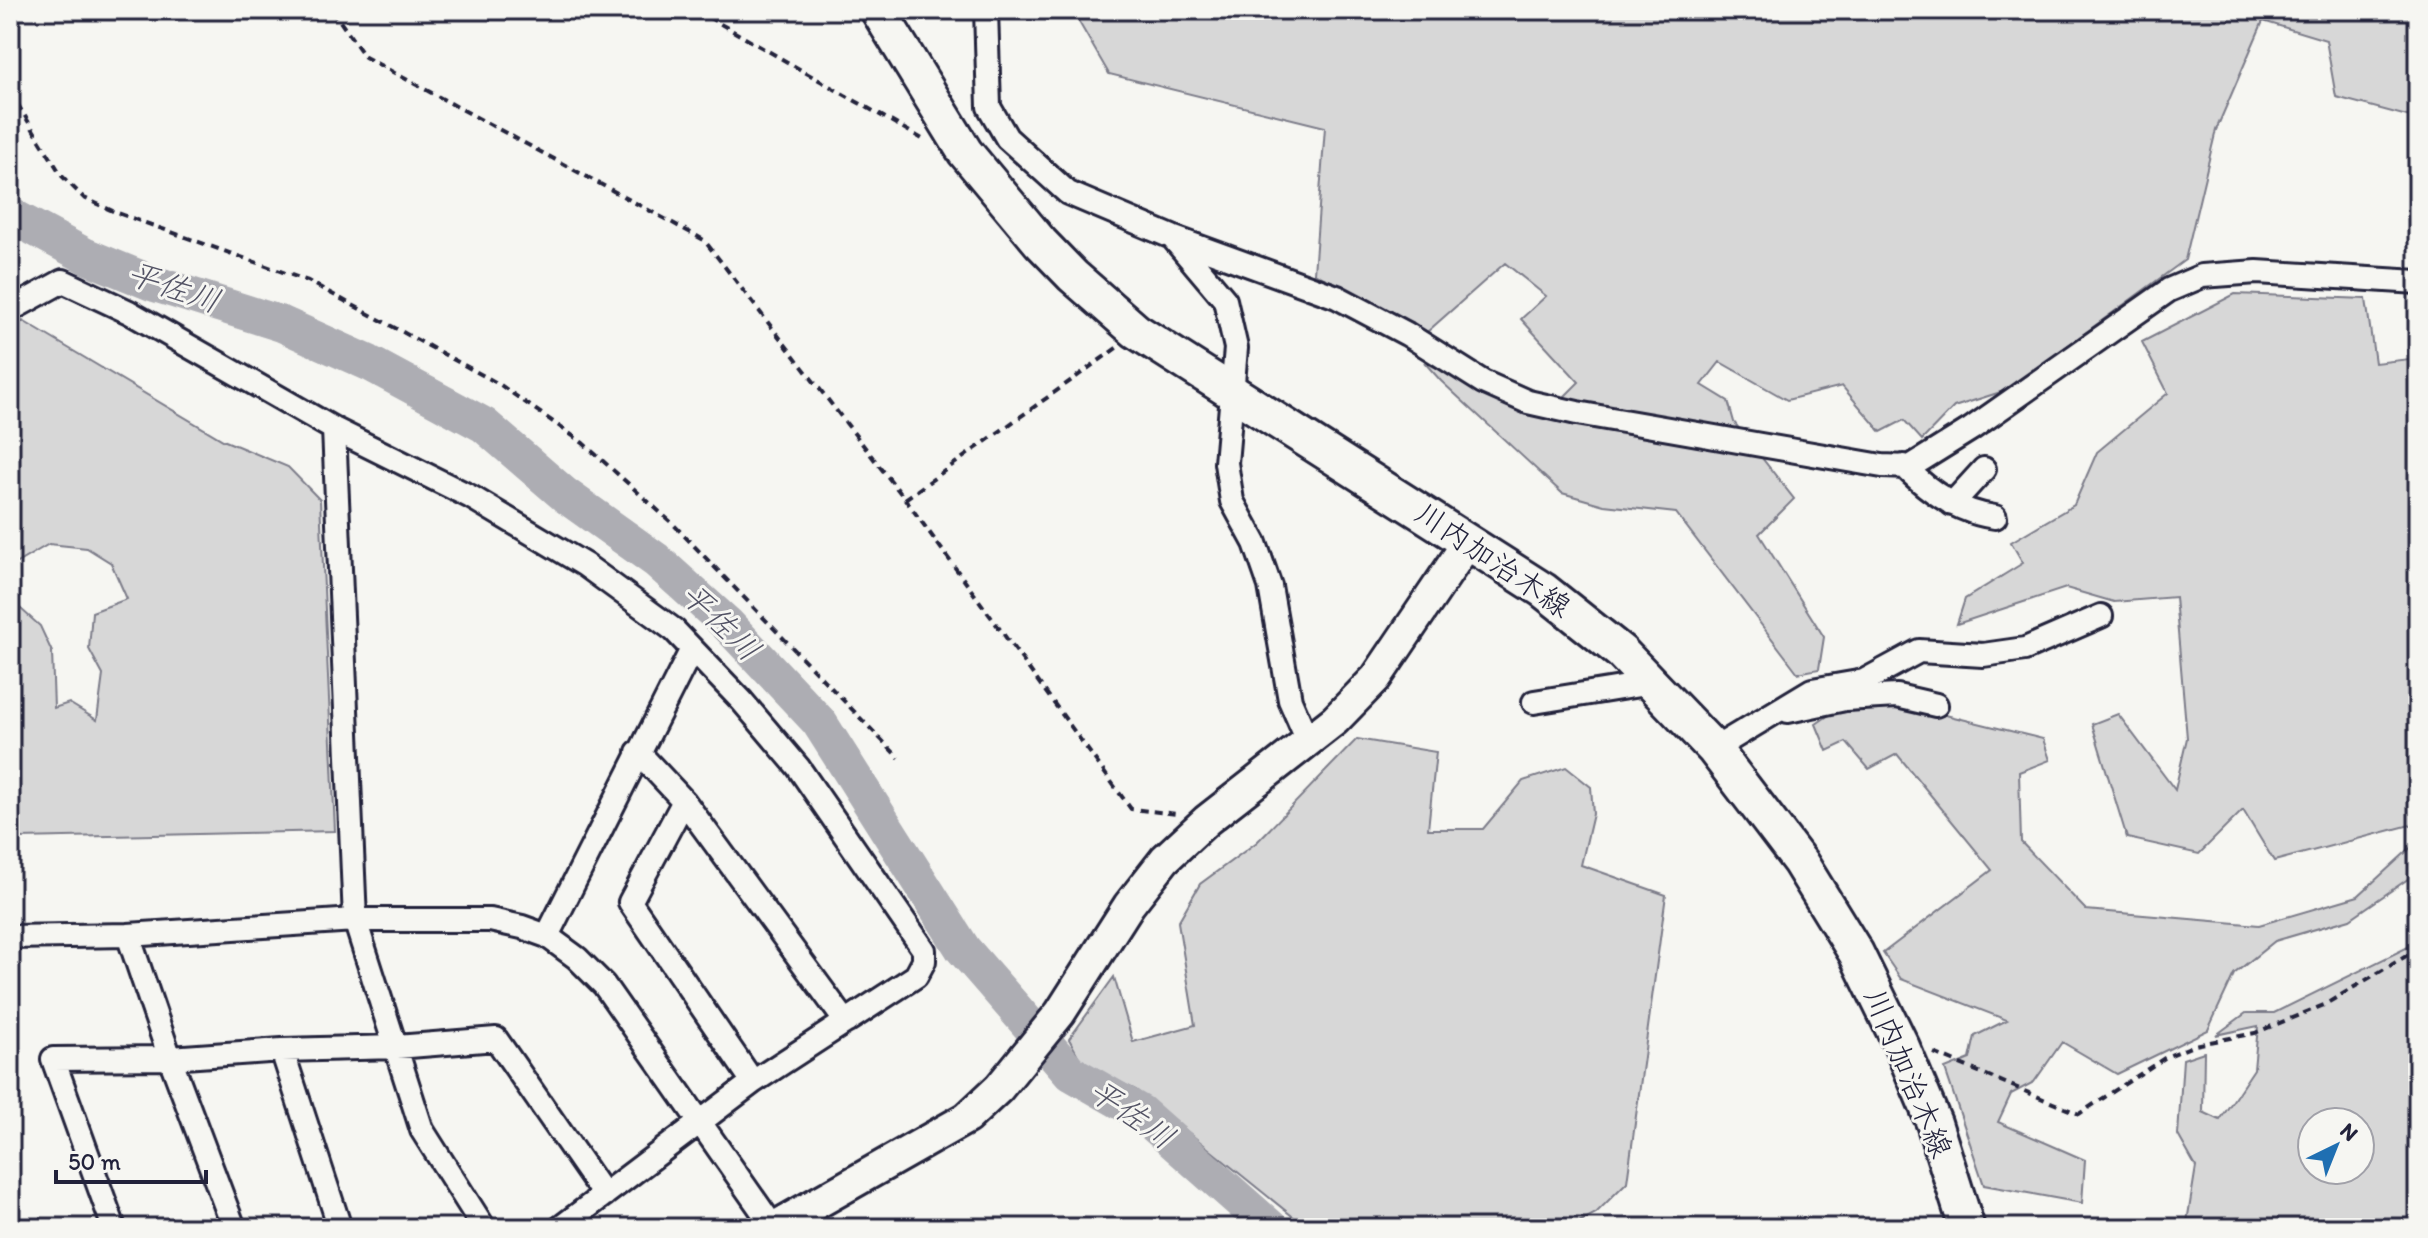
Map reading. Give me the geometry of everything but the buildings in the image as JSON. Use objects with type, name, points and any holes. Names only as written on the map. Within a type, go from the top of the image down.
[{"type":"main road","name":"川内加治木線","points":[[878,10],[965,152],[1040,242],[1073,276],[1136,331],[1543,590],[1587,623],[1652,683],[1714,749],[1774,826],[1856,953],[1902,1047],[1934,1123],[1967,1228]]},
{"type":"street","points":[[986,10],[989,107],[1007,138],[1068,193],[1172,237],[1337,297],[1407,334],[1483,382],[1528,402],[1577,413],[1868,463],[1910,467],[1971,429],[2169,290],[2202,276],[2257,272],[2418,282]]},
{"type":"street","points":[[1172,237],[1225,300],[1236,348],[1226,463],[1232,501],[1255,543],[1270,586],[1290,700],[1308,741]]},
{"type":"street","points":[[10,310],[63,281],[129,312],[334,429],[471,497],[585,565],[674,630],[742,701],[798,767],[924,950],[924,961],[916,976],[753,1082],[560,1228]]},
{"type":"street","points":[[334,429],[355,920],[422,1130],[484,1228]]},
{"type":"street","points":[[1904,466],[1921,485],[1952,504],[1995,517]]},
{"type":"street","points":[[1952,504],[1984,469]]},
{"type":"street","points":[[10,937],[128,935],[355,920],[490,920],[547,936],[577,958],[604,985],[774,1228],[967,1118],[999,1088],[1060,1013],[1144,884],[1165,859],[1207,820],[1335,720],[1376,678],[1468,542]]},
{"type":"street","points":[[1714,749],[1812,690],[1864,681],[1919,651],[1983,655],[2025,649],[2101,616]]},
{"type":"street","points":[[547,936],[692,649]]},
{"type":"street","points":[[1534,702],[1652,683]]},
{"type":"street","points":[[1767,715],[1845,699],[1897,696],[1936,705]]},
{"type":"street","points":[[638,752],[684,801],[846,1022]]},
{"type":"street","points":[[684,801],[630,902],[753,1082]]},
{"type":"street","points":[[128,935],[234,1228]]},
{"type":"street","points":[[114,1228],[53,1059],[170,1058],[496,1039],[604,1195]]},
{"type":"street","points":[[282,1050],[340,1228]]},
{"type":"path","points":[[332,10],[365,57],[704,240],[905,499],[1131,809],[1184,814],[1207,820]]},
{"type":"path","points":[[696,10],[924,140]]},
{"type":"path","points":[[10,92],[62,176],[84,198],[308,281],[499,384],[583,443],[672,523],[899,758]]},
{"type":"path","points":[[905,499],[1109,354],[1136,331]]},
{"type":"path","points":[[1902,1047],[1927,1050],[2079,1114],[2166,1057],[2195,1045],[2255,1033],[2324,1005],[2418,949]]},
{"type":"shaded area","points":[[1072,10],[2418,10],[2418,119],[2336,97],[2326,40],[2263,21],[2216,130],[2185,260],[2007,390],[1954,407],[1922,440],[1904,420],[1881,432],[1842,386],[1787,400],[1720,362],[1702,385],[1728,401],[1734,422],[1794,499],[1759,534],[1824,637],[1819,669],[1798,673],[1676,513],[1604,505],[1562,493],[1424,362],[1544,417],[1579,382],[1521,319],[1546,296],[1505,263],[1427,332],[1314,273],[1325,127],[1109,74]]},
{"type":"shaded area","points":[[2235,294],[2366,299],[2375,363],[2418,358],[2418,823],[2274,861],[2243,810],[2199,854],[2127,838],[2092,724],[2118,714],[2175,790],[2187,738],[2175,597],[2114,602],[2066,588],[1957,624],[1965,599],[2023,563],[2011,542],[2074,505],[2097,452],[2168,393],[2142,342]]},
{"type":"shaded area","points":[[23,321],[223,440],[288,467],[320,500],[335,831],[20,838],[10,802],[10,596],[40,626],[52,652],[54,708],[69,703],[97,720],[103,675],[89,649],[92,612],[127,599],[111,563],[87,548],[49,544],[10,567],[10,331]]},
{"type":"shaded area","points":[[1913,707],[2043,739],[2050,760],[2019,772],[2021,842],[2086,910],[2259,925],[2358,896],[2418,841],[2418,872],[2350,919],[2275,941],[2234,974],[2208,1030],[2117,1074],[2062,1042],[2034,1082],[2011,1094],[1998,1122],[2085,1160],[2082,1203],[1984,1185],[1945,1069],[1970,1059],[1975,1036],[2007,1020],[1901,979],[1883,953],[1992,870],[1897,754],[1869,769],[1846,742],[1827,751],[1816,724],[1832,713]]},
{"type":"shaded area","points":[[1357,739],[1436,752],[1428,829],[1483,829],[1523,781],[1566,767],[1591,787],[1593,814],[1581,865],[1666,895],[1627,1182],[1596,1213],[1568,1228],[1307,1228],[1136,1090],[1082,1063],[1069,1039],[1114,977],[1133,1042],[1195,1025],[1178,922],[1200,884],[1257,842]]},
{"type":"shaded area","points":[[2418,942],[2418,1228],[2186,1228],[2196,1167],[2178,1135],[2183,1059],[2204,1052],[2203,1112],[2220,1120],[2254,1069],[2258,1026],[2216,1035],[2246,1013],[2274,1013]]},
{"type":"waterway","name":"平佐川","points":[[10,215],[86,256],[152,283],[282,324],[369,363],[484,425],[565,495],[656,560],[727,624],[819,722],[963,949],[1071,1073],[1141,1113],[1271,1228]]}]
